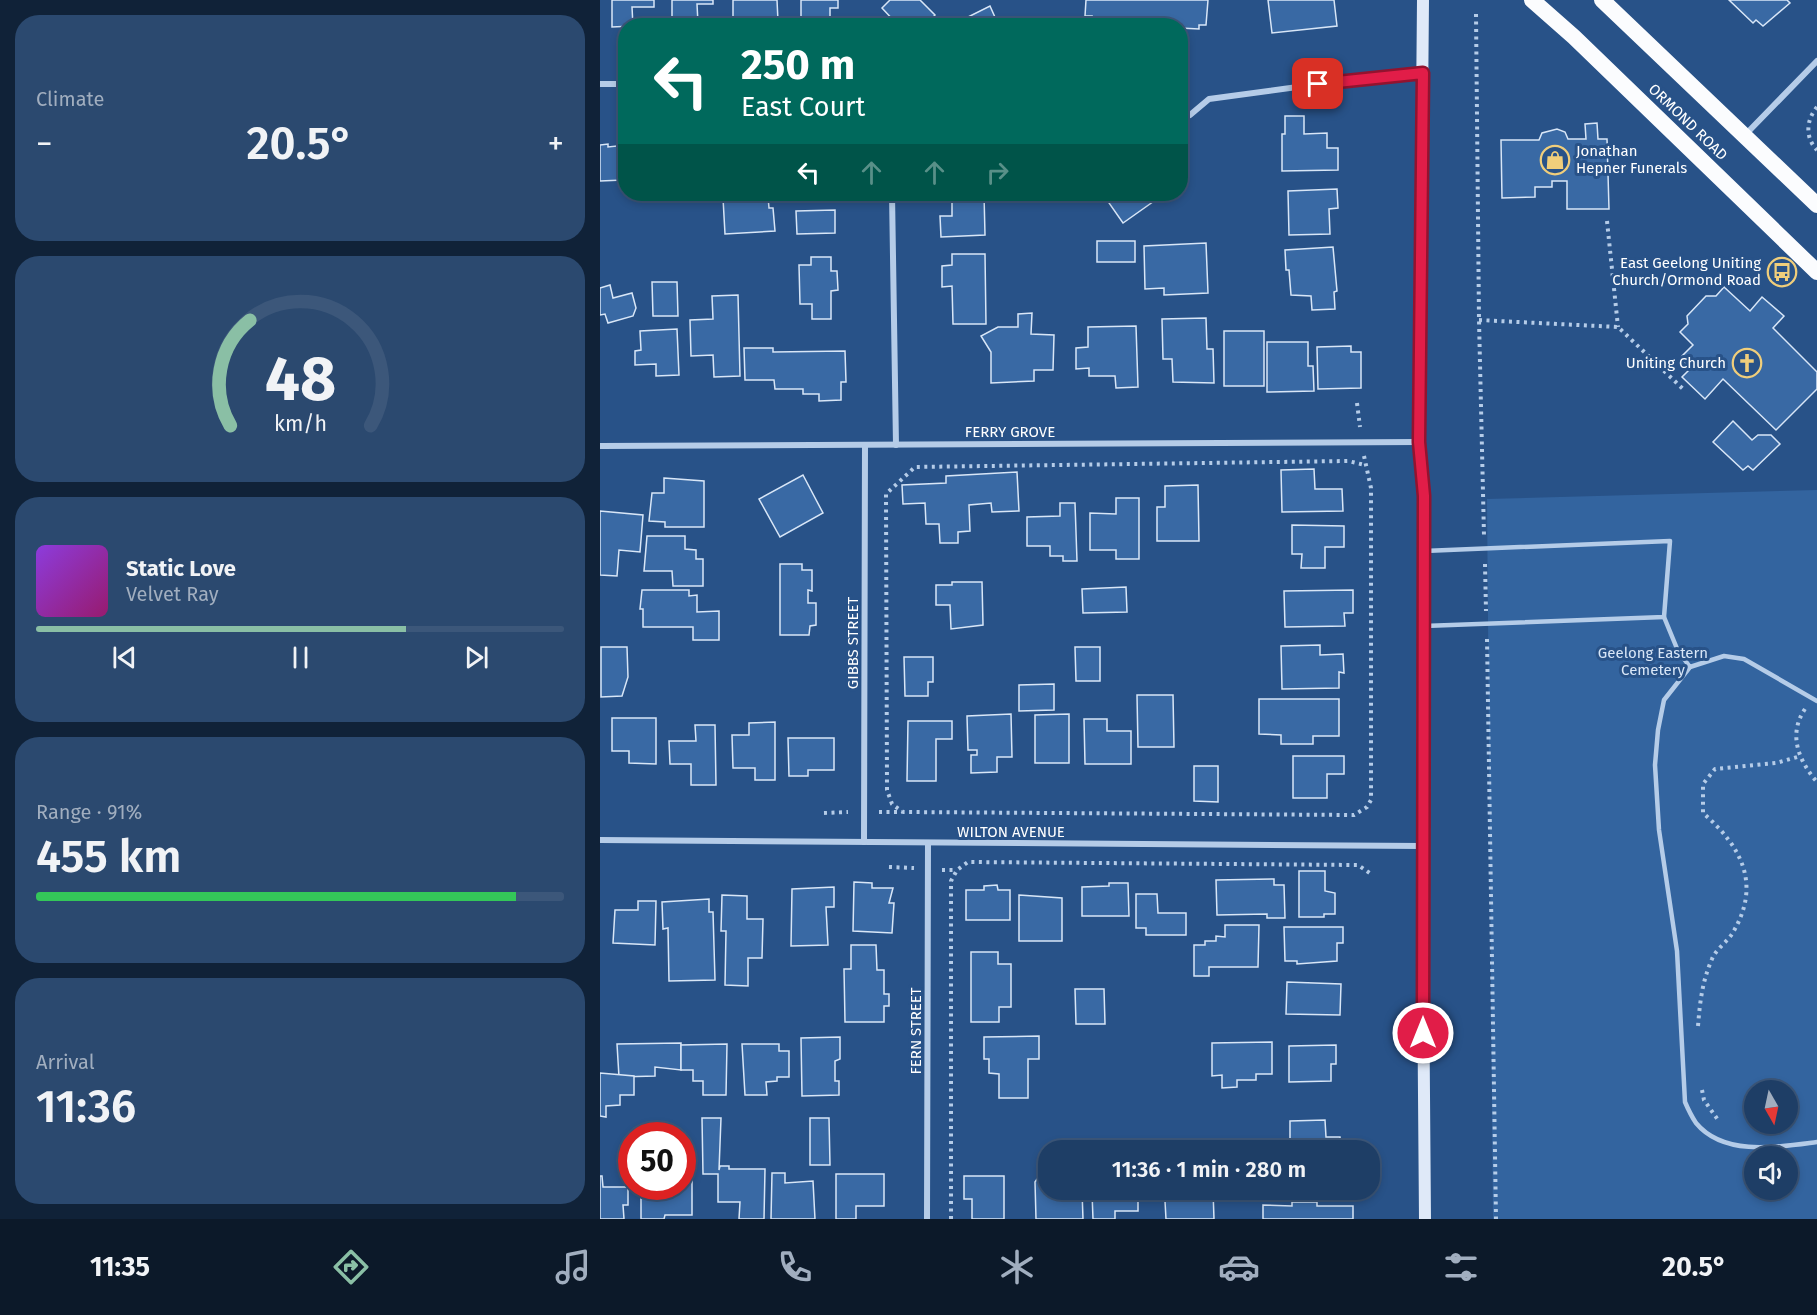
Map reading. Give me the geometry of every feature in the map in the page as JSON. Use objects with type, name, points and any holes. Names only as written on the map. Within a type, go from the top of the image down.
[{"type":"highway","name":"ORMOND ROAD","points":[[1532,0],[1574,37],[1817,273]]},
{"type":"highway","name":"ORMOND ROAD","points":[[1602,0],[1817,205]]},
{"type":"main road","points":[[1423,0],[1419,442],[1424,496],[1422,846],[1425,1219]]},
{"type":"street","points":[[1743,136],[1817,61]]},
{"type":"street","points":[[1190,115],[1209,99],[1341,81],[1423,73]]},
{"type":"street","points":[[600,84],[618,84]]},
{"type":"street","points":[[892,201],[896,445]]},
{"type":"street","name":"FERRY GROVE","points":[[601,446],[1419,442]]},
{"type":"street","name":"GIBBS STREET","points":[[864,842],[865,445]]},
{"type":"street","name":"WILTON AVENUE","points":[[600,840],[1422,846]]},
{"type":"street","name":"FERN STREET","points":[[927,1219],[928,843]]},
{"type":"lane","points":[[1424,551],[1670,541],[1664,617],[1678,651],[1690,667]]},
{"type":"lane","points":[[1423,626],[1664,617]]},
{"type":"lane","points":[[1814,700],[1744,659],[1724,656],[1690,667],[1664,700],[1658,730],[1655,765],[1659,830],[1677,951],[1685,1102],[1697,1124],[1731,1144],[1755,1147],[1817,1142]]},
{"type":"path","points":[[1817,108],[1810,116],[1807,130],[1817,150]]},
{"type":"path","points":[[1607,221],[1617,327]]},
{"type":"path","points":[[1479,320],[1617,327],[1683,389]]},
{"type":"path","points":[[1358,403],[1365,465],[1371,488],[1371,800],[1367,807],[1354,815],[903,812],[892,804],[887,790],[886,494],[915,467],[1348,461],[1365,465]]},
{"type":"path","points":[[1814,700],[1796,722],[1796,743],[1817,782]]},
{"type":"path","points":[[1698,1033],[1701,985],[1713,956],[1732,934],[1744,908],[1748,882],[1738,851],[1721,828],[1703,813],[1703,784],[1715,769],[1776,763],[1801,756]]},
{"type":"path","points":[[951,1219],[951,881],[957,870],[968,862],[1358,865],[1371,874]]},
{"type":"path","points":[[1700,1081],[1704,1100],[1721,1124]]},
{"type":"green space","name":"Geelong Eastern Cemetery","points":[[1817,490],[1817,1219],[1493,1219],[1487,499]]},
{"type":"building","points":[[612,0],[654,0],[654,7],[632,7],[633,18],[618,18],[618,27],[612,27]]},
{"type":"building","points":[[672,0],[713,0],[713,4],[697,4],[698,18],[672,18]]},
{"type":"building","points":[[733,0],[777,0],[778,18],[733,17]]},
{"type":"building","points":[[801,0],[838,0],[838,8],[830,8],[830,18],[801,18]]},
{"type":"building","points":[[890,0],[920,0],[935,15],[932,18],[891,18],[882,8]]},
{"type":"building","points":[[1086,0],[1208,0],[1206,25],[1199,25],[1199,29],[1188,28],[1188,18],[1092,18],[1092,16],[1085,16]]},
{"type":"building","points":[[1268,0],[1334,0],[1337,26],[1272,33]]},
{"type":"building","points":[[1729,0],[1787,0],[1790,3],[1763,26],[1756,20],[1753,23]]},
{"type":"building","points":[[990,6],[995,18],[966,18]]},
{"type":"building","points":[[1285,116],[1304,116],[1304,134],[1327,133],[1327,148],[1338,148],[1338,170],[1282,171],[1282,134],[1285,134]]},
{"type":"building","name":"Jonathan Hepner Funerals","points":[[1597,123],[1598,139],[1607,139],[1609,209],[1567,209],[1567,181],[1552,181],[1552,187],[1535,187],[1535,197],[1502,198],[1501,140],[1539,140],[1542,133],[1557,129],[1565,132],[1568,139],[1586,139],[1585,124]]},
{"type":"building","points":[[600,145],[618,146],[618,180],[600,181]]},
{"type":"building","points":[[1337,189],[1338,208],[1329,209],[1330,234],[1289,235],[1288,191]]},
{"type":"building","points":[[723,201],[768,201],[769,208],[773,208],[775,231],[725,234]]},
{"type":"building","points":[[952,201],[984,201],[985,235],[941,237],[940,216],[952,216]]},
{"type":"building","points":[[1112,201],[1154,201],[1123,223],[1109,203]]},
{"type":"building","points":[[835,210],[835,233],[797,234],[796,211]]},
{"type":"building","points":[[1097,241],[1135,241],[1135,262],[1097,262]]},
{"type":"building","points":[[1206,243],[1208,293],[1164,295],[1164,288],[1145,289],[1144,246]]},
{"type":"building","points":[[1333,247],[1337,291],[1334,292],[1335,309],[1312,310],[1311,296],[1291,295],[1285,250]]},
{"type":"building","points":[[952,254],[985,254],[986,324],[953,324],[952,286],[942,287],[942,266],[952,265]]},
{"type":"building","points":[[811,257],[831,257],[831,271],[837,271],[838,290],[831,291],[831,319],[812,319],[812,304],[800,304],[799,265],[811,265]]},
{"type":"building","points":[[652,282],[677,282],[678,316],[653,316]]},
{"type":"building","points":[[610,285],[613,298],[632,293],[636,308],[633,316],[608,323],[605,314],[600,315],[600,288]]},
{"type":"building","name":"Uniting Church","points":[[1724,287],[1750,311],[1762,297],[1784,316],[1773,328],[1817,372],[1817,389],[1776,430],[1723,379],[1705,399],[1682,377],[1691,368],[1680,358],[1693,345],[1680,332],[1688,324],[1687,316],[1706,296],[1716,296]]},
{"type":"building","points":[[738,295],[740,376],[714,377],[713,355],[691,356],[690,320],[713,319],[712,296]]},
{"type":"building","points":[[1032,313],[1031,334],[1054,335],[1053,370],[1034,370],[1034,381],[991,383],[991,352],[981,336],[998,327],[1018,327],[1018,314]]},
{"type":"building","points":[[1206,318],[1207,349],[1213,349],[1214,383],[1173,382],[1172,359],[1163,359],[1162,319]]},
{"type":"building","points":[[1136,326],[1138,387],[1116,388],[1115,376],[1089,376],[1089,368],[1076,369],[1076,348],[1088,347],[1088,327]]},
{"type":"building","points":[[677,329],[679,375],[656,376],[656,364],[635,365],[635,351],[641,350],[640,331]]},
{"type":"building","points":[[1224,331],[1264,331],[1264,386],[1224,386]]},
{"type":"building","points":[[1267,342],[1308,342],[1308,366],[1313,366],[1314,391],[1267,392]]},
{"type":"building","points":[[1351,346],[1351,352],[1361,352],[1361,388],[1318,389],[1317,347]]},
{"type":"building","points":[[744,348],[773,348],[773,352],[845,351],[846,382],[841,382],[841,400],[819,401],[819,394],[803,394],[803,389],[775,389],[774,380],[745,380]]},
{"type":"building","points":[[1733,421],[1752,440],[1758,435],[1771,435],[1780,444],[1753,470],[1748,466],[1743,470],[1713,442]]},
{"type":"building","points":[[1314,469],[1315,489],[1342,489],[1343,511],[1282,512],[1281,470]]},
{"type":"building","points":[[1017,472],[1019,511],[992,512],[991,503],[969,505],[970,531],[958,532],[958,543],[940,543],[939,524],[926,524],[925,503],[903,504],[902,485],[946,483],[946,476]]},
{"type":"building","points":[[803,475],[823,513],[780,537],[759,499]]},
{"type":"building","points":[[664,478],[704,481],[704,527],[665,527],[665,522],[649,521],[652,493],[664,493]]},
{"type":"building","points":[[1198,485],[1199,541],[1157,541],[1157,507],[1165,507],[1165,486]]},
{"type":"building","points":[[1116,498],[1139,498],[1139,559],[1116,559],[1116,550],[1090,550],[1090,513],[1116,514]]},
{"type":"building","points":[[1060,503],[1075,503],[1077,561],[1063,561],[1063,556],[1050,556],[1050,546],[1027,546],[1027,517],[1060,516]]},
{"type":"building","points":[[600,511],[643,515],[640,552],[619,550],[617,576],[600,575]]},
{"type":"building","points":[[1292,525],[1344,526],[1344,547],[1325,547],[1325,568],[1301,568],[1302,554],[1292,554]]},
{"type":"building","points":[[647,536],[685,536],[685,549],[696,550],[696,559],[703,559],[703,586],[673,586],[672,571],[644,571]]},
{"type":"building","points":[[780,564],[802,564],[802,570],[812,570],[812,591],[808,590],[808,603],[816,603],[816,625],[810,626],[809,635],[780,635]]},
{"type":"building","points":[[952,582],[982,582],[983,625],[951,629],[950,605],[936,605],[936,585],[952,585]]},
{"type":"building","points":[[1126,587],[1127,612],[1083,613],[1082,589]]},
{"type":"building","points":[[642,590],[689,590],[689,596],[697,595],[697,612],[719,611],[719,640],[693,640],[693,627],[643,627],[643,609],[640,609]]},
{"type":"building","points":[[1353,590],[1353,613],[1344,613],[1345,626],[1285,627],[1284,591]]},
{"type":"building","points":[[1320,645],[1320,655],[1343,654],[1344,673],[1339,672],[1339,688],[1282,689],[1281,646]]},
{"type":"building","points":[[601,647],[627,647],[628,677],[622,696],[601,697]]},
{"type":"building","points":[[1075,647],[1100,647],[1100,681],[1076,681]]},
{"type":"building","points":[[904,657],[933,657],[933,682],[928,682],[928,696],[905,696]]},
{"type":"building","points":[[1054,684],[1054,710],[1019,711],[1019,685]]},
{"type":"building","points":[[1137,695],[1173,695],[1174,747],[1138,747]]},
{"type":"building","points":[[1259,699],[1339,699],[1339,736],[1313,736],[1313,744],[1281,744],[1281,735],[1259,734]]},
{"type":"building","points":[[1011,714],[1012,757],[997,757],[997,772],[971,773],[971,755],[977,755],[977,750],[968,750],[967,716]]},
{"type":"building","points":[[1069,714],[1069,763],[1035,763],[1035,715]]},
{"type":"building","points":[[612,718],[656,718],[656,764],[629,763],[629,751],[612,751]]},
{"type":"building","points":[[1084,719],[1107,719],[1107,731],[1131,731],[1131,764],[1085,764]]},
{"type":"building","points":[[908,721],[952,721],[952,739],[936,739],[936,781],[907,781]]},
{"type":"building","points":[[775,722],[775,780],[755,780],[755,768],[733,768],[732,735],[749,735],[749,723]]},
{"type":"building","points":[[695,725],[715,725],[716,785],[691,785],[691,764],[670,764],[669,741],[696,741]]},
{"type":"building","points":[[788,738],[834,738],[834,770],[808,770],[808,776],[789,776]]},
{"type":"building","points":[[1293,756],[1344,756],[1344,774],[1327,774],[1327,798],[1293,798]]},
{"type":"building","points":[[1194,766],[1218,766],[1218,802],[1194,801]]},
{"type":"building","points":[[1299,871],[1325,871],[1325,891],[1335,893],[1335,914],[1324,914],[1324,917],[1299,917]]},
{"type":"building","points":[[1274,879],[1274,885],[1284,885],[1285,918],[1267,918],[1267,914],[1217,915],[1216,880]]},
{"type":"building","points":[[854,882],[872,883],[872,888],[893,888],[889,903],[894,903],[892,933],[853,931]]},
{"type":"building","points":[[1109,883],[1128,883],[1129,916],[1082,916],[1082,887],[1109,886]]},
{"type":"building","points":[[997,885],[998,890],[1010,890],[1010,920],[966,920],[966,890],[984,890],[984,886]]},
{"type":"building","points":[[834,887],[834,907],[826,907],[828,945],[791,946],[792,889]]},
{"type":"building","points":[[1136,894],[1157,894],[1158,913],[1186,913],[1186,935],[1146,935],[1146,928],[1136,928]]},
{"type":"building","points":[[722,895],[747,896],[747,919],[763,919],[762,958],[748,958],[748,986],[725,985],[726,931],[721,931]]},
{"type":"building","points":[[1019,895],[1062,898],[1062,941],[1019,941]]},
{"type":"building","points":[[709,899],[709,912],[713,912],[715,980],[669,981],[668,928],[663,929],[662,902]]},
{"type":"building","points":[[638,901],[656,901],[655,945],[613,943],[615,910],[638,910]]},
{"type":"building","points":[[1225,925],[1259,925],[1258,967],[1209,967],[1209,976],[1194,976],[1194,945],[1205,945],[1205,941],[1216,941],[1216,936],[1225,937]]},
{"type":"building","points":[[1284,927],[1343,927],[1343,943],[1337,943],[1337,961],[1297,964],[1297,961],[1285,961]]},
{"type":"building","points":[[851,945],[876,945],[877,970],[884,970],[884,994],[889,994],[889,1006],[884,1006],[884,1022],[845,1022],[844,969],[851,969]]},
{"type":"building","points":[[971,952],[998,952],[998,964],[1011,964],[1011,1007],[999,1007],[999,1022],[971,1022]]},
{"type":"building","points":[[1287,982],[1341,984],[1340,1015],[1286,1014]]},
{"type":"building","points":[[1075,989],[1104,989],[1105,1024],[1076,1024]]},
{"type":"building","points":[[1039,1036],[1039,1059],[1028,1059],[1028,1098],[999,1098],[999,1074],[989,1073],[989,1059],[984,1059],[984,1037]]},
{"type":"building","points":[[840,1037],[840,1059],[835,1061],[835,1081],[839,1081],[839,1095],[802,1096],[801,1038]]},
{"type":"building","points":[[1272,1042],[1272,1074],[1256,1074],[1256,1080],[1237,1080],[1237,1087],[1222,1088],[1222,1075],[1212,1076],[1212,1043]]},
{"type":"building","points":[[681,1043],[681,1070],[655,1067],[655,1076],[619,1077],[617,1044]]},
{"type":"building","points":[[727,1044],[726,1095],[703,1095],[703,1081],[693,1081],[693,1070],[681,1070],[681,1045]]},
{"type":"building","points":[[742,1044],[779,1044],[779,1051],[789,1051],[789,1077],[777,1077],[777,1081],[766,1082],[767,1095],[745,1095]]},
{"type":"building","points":[[1336,1045],[1336,1064],[1331,1064],[1331,1081],[1289,1082],[1289,1046]]},
{"type":"building","points":[[600,1073],[634,1076],[634,1095],[620,1095],[620,1105],[606,1106],[606,1117],[600,1116]]},
{"type":"building","points":[[702,1118],[721,1118],[719,1170],[720,1166],[729,1166],[729,1169],[765,1169],[764,1219],[739,1219],[740,1202],[718,1202],[718,1174],[703,1174]]},
{"type":"building","points":[[810,1118],[829,1118],[830,1165],[810,1165]]},
{"type":"building","points":[[1325,1120],[1326,1137],[1340,1137],[1340,1140],[1290,1140],[1290,1121]]},
{"type":"building","points":[[772,1173],[785,1173],[785,1183],[813,1181],[815,1219],[771,1219]]},
{"type":"building","points":[[836,1174],[884,1174],[884,1206],[856,1206],[856,1219],[836,1219]]},
{"type":"building","points":[[600,1176],[602,1176],[603,1187],[618,1187],[618,1200],[628,1200],[628,1205],[623,1205],[624,1219],[600,1219]]},
{"type":"building","points":[[964,1176],[1004,1176],[1004,1219],[972,1219],[972,1199],[964,1199]]},
{"type":"building","points":[[1038,1179],[1038,1200],[1082,1200],[1083,1219],[1036,1219],[1035,1182]]},
{"type":"building","points":[[641,1200],[692,1200],[692,1215],[665,1215],[664,1219],[641,1219]]},
{"type":"building","points":[[1092,1200],[1138,1200],[1138,1211],[1115,1211],[1115,1219],[1093,1219]]},
{"type":"building","points":[[1213,1200],[1214,1219],[1166,1219],[1165,1201],[1161,1201]]},
{"type":"building","points":[[1292,1202],[1317,1202],[1317,1206],[1353,1206],[1353,1219],[1263,1219],[1263,1205],[1292,1206]]},
{"type":"place","name":"Jonathan Hepner Funerals","points":[[1555,160]]},
{"type":"place","name":"East Geelong Uniting Church/Ormond Road","points":[[1782,272]]},
{"type":"place","name":"Uniting Church","points":[[1747,363]]},
{"type":"route","points":[[1318,84],[1423,73],[1419,442],[1424,496],[1423,1033]]}]
